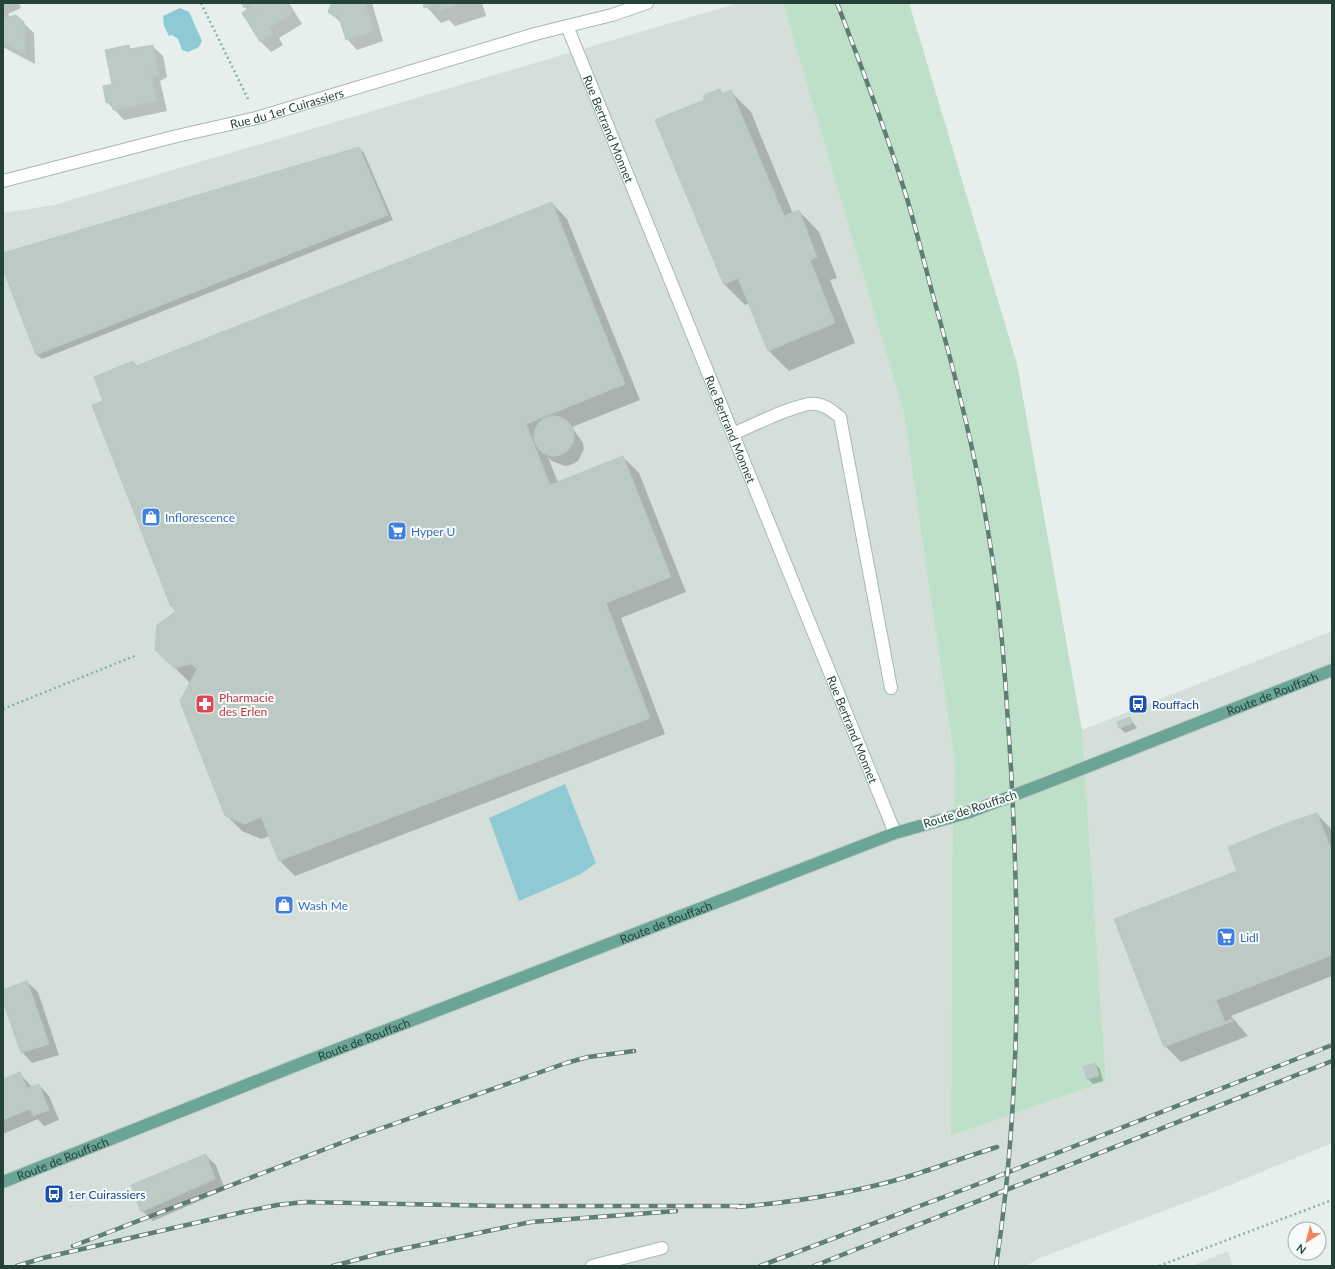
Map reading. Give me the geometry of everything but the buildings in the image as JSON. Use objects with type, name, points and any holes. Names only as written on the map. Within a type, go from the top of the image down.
[{"type":"main road","name":"Route de Rouffach","points":[[3,1182],[306,1061],[895,833],[970,812],[1332,670]]},
{"type":"street","name":"Rue du 1er Cuirassiers","points":[[3,181],[177,136],[256,118],[535,34],[612,15],[647,3]]},
{"type":"street","name":"Rue Bertrand Monnet","points":[[567,26],[895,833]]},
{"type":"street","points":[[733,434],[782,412],[814,403],[827,407],[840,417],[891,688]]},
{"type":"street","points":[[592,1266],[662,1248]]},
{"type":"path","points":[[201,3],[256,118]]},
{"type":"path","points":[[3,709],[137,655]]},
{"type":"path","points":[[1158,1266],[1332,1200]]},
{"type":"shaded area","points":[[738,3],[783,3],[904,414],[955,765],[952,860],[951,1136],[1106,1081],[1082,730],[1332,631],[1332,1143],[1208,1194],[1040,1258],[1026,1266],[3,1266],[3,213],[54,205]]},
{"type":"shaded area","points":[[1228,1251],[1233,1266],[1192,1266]]},
{"type":"green space","points":[[783,3],[909,3],[1017,364],[1082,730],[1106,1081],[951,1136],[952,860],[955,765],[904,414]]},
{"type":"water","points":[[180,8],[189,12],[202,41],[199,47],[188,52],[182,50],[178,39],[172,35],[169,36],[164,26],[163,16]]},
{"type":"water","points":[[565,784],[596,863],[581,874],[519,901],[489,818]]},
{"type":"railway","points":[[837,3],[881,120],[914,221],[973,452],[984,509],[997,595],[1003,653],[1011,769],[1017,956],[1014,1080],[1010,1142],[996,1266]]},
{"type":"railway","points":[[760,1266],[973,1186],[1332,1045]]},
{"type":"railway","points":[[73,1246],[354,1138],[566,1063],[588,1057],[634,1051]]},
{"type":"railway","points":[[814,1266],[1332,1061]]},
{"type":"railway","points":[[737,1207],[803,1199],[868,1187],[910,1176],[997,1147]]},
{"type":"railway","points":[[17,1266],[43,1258],[243,1212],[277,1205],[305,1202],[501,1206],[742,1206]]},
{"type":"railway","points":[[333,1266],[378,1254],[531,1222],[676,1211]]},
{"type":"place","name":"Inflorescence","points":[[151,517]]},
{"type":"place","name":"Hyper U","points":[[397,531]]},
{"type":"place","name":"Pharmacie des Erlen","points":[[205,704]]},
{"type":"place","name":"Rouffach","points":[[1138,704]]},
{"type":"place","name":"Wash Me","points":[[284,905]]},
{"type":"place","name":"Lidl","points":[[1226,937]]},
{"type":"place","name":"1er Cuirassiers","points":[[54,1194]]}]
